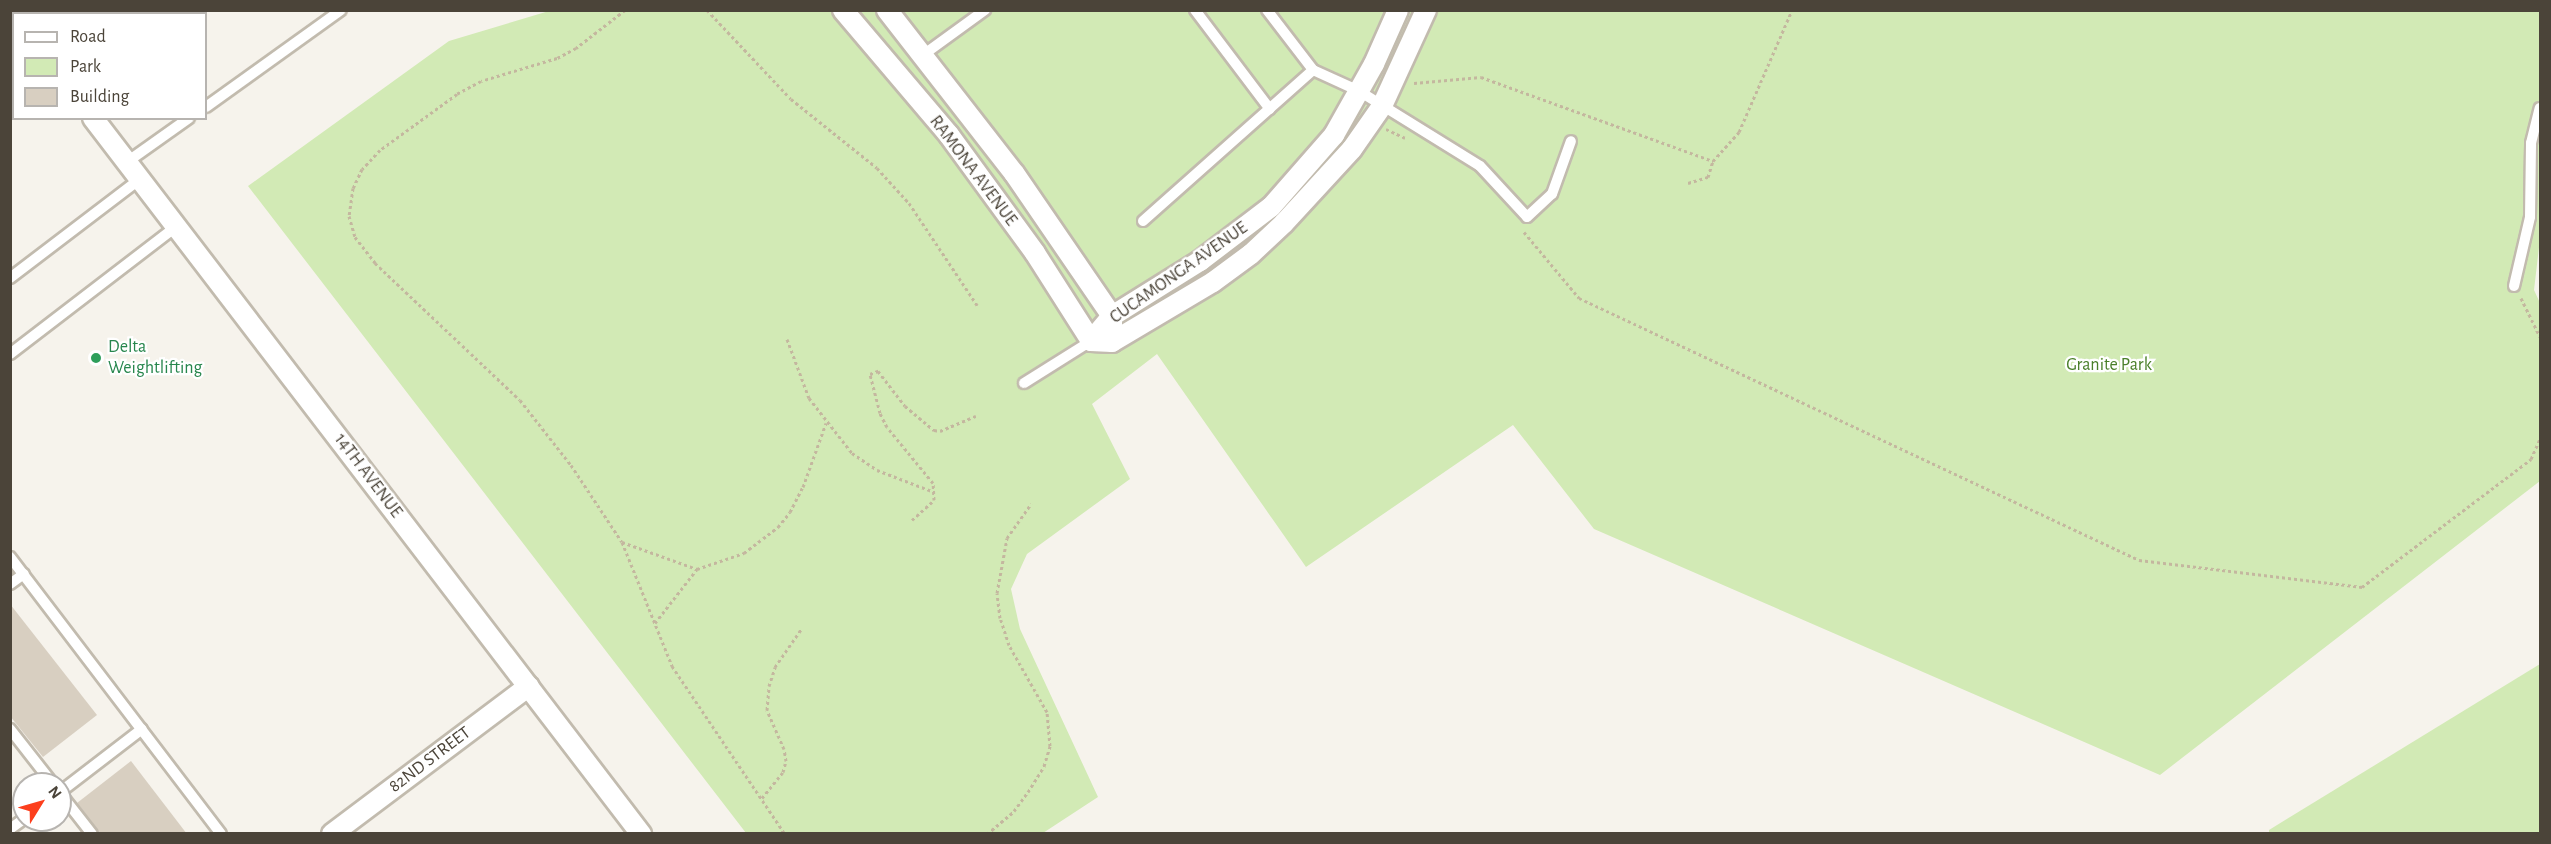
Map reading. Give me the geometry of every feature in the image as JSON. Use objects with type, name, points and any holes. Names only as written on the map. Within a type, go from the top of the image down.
[{"type":"street","name":"RAMONA AVENUE","points":[[843,10],[949,135],[1035,254],[1091,341]]},
{"type":"street","name":"RAMONA AVENUE","points":[[887,10],[1014,173],[1112,316]]},
{"type":"street","name":"CUCAMONGA AVENUE","points":[[1091,341],[1112,316],[1200,261],[1271,207],[1334,135],[1359,91],[1398,10]]},
{"type":"street","name":"CUCAMONGA AVENUE","points":[[1091,341],[1112,342],[1213,282],[1251,254],[1320,187],[1352,149],[1382,106],[1426,10]]},
{"type":"street","name":"14TH AVENUE","points":[[95,120],[641,834]]},
{"type":"street","points":[[1112,316],[1112,342]]},
{"type":"street","name":"82ND STREET","points":[[332,834],[529,686]]},
{"type":"lane","points":[[207,106],[340,10]]},
{"type":"lane","points":[[923,55],[985,10]]},
{"type":"lane","points":[[1195,10],[1270,109]]},
{"type":"lane","points":[[1267,10],[1313,70],[1359,91],[1480,166],[1527,217],[1552,194],[1571,141]]},
{"type":"lane","points":[[1143,221],[1313,70]]},
{"type":"lane","points":[[2514,285],[2530,217],[2531,143],[2541,108]]},
{"type":"lane","points":[[127,162],[186,120]]},
{"type":"lane","points":[[10,278],[140,179]]},
{"type":"lane","points":[[10,354],[177,226]]},
{"type":"lane","points":[[1024,383],[1091,341]]},
{"type":"lane","points":[[10,556],[221,834]]},
{"type":"lane","points":[[10,584],[24,574]]},
{"type":"lane","points":[[10,729],[44,772]]},
{"type":"lane","points":[[72,784],[142,729]]},
{"type":"lane","points":[[72,808],[92,834]]},
{"type":"path","points":[[625,10],[576,48],[557,58],[481,81],[457,94],[380,150],[362,169],[353,188],[350,216],[356,237],[375,263],[520,400],[571,465],[622,542],[672,666],[785,834]]},
{"type":"path","points":[[707,10],[791,99],[877,168],[909,203],[977,305]]},
{"type":"path","points":[[1688,183],[1708,177],[1713,161],[1739,132],[1792,10]]},
{"type":"path","points":[[1414,83],[1481,76],[1713,161]]},
{"type":"path","points":[[1386,129],[1407,139]]},
{"type":"path","points":[[1520,226],[1580,298],[2139,560],[2362,587],[2531,459],[2541,440]]},
{"type":"path","points":[[2514,285],[2541,337]]},
{"type":"path","points":[[787,339],[799,379],[826,423],[852,453],[877,470],[934,492]]},
{"type":"path","points":[[912,520],[930,505],[934,492],[930,477],[909,457],[887,427],[878,406],[870,374],[874,371],[881,374],[905,406],[934,430],[940,432],[976,416]]},
{"type":"path","points":[[655,623],[697,569],[744,553],[778,527],[790,512],[803,487],[826,423]]},
{"type":"path","points":[[987,834],[1014,811],[1028,792],[1044,766],[1050,746],[1047,712],[1009,645],[1000,618],[997,593],[1007,538],[1031,504]]},
{"type":"path","points":[[622,542],[697,569]]},
{"type":"path","points":[[762,798],[783,772],[786,761],[784,749],[767,710],[769,686],[775,667],[802,628]]},
{"type":"green space","name":"Granite Park","points":[[549,11],[2540,11],[2540,239],[2534,290],[2540,303],[2540,481],[2160,775],[1594,529],[1513,425],[1306,567],[1157,354],[1092,404],[1130,479],[1027,554],[1011,589],[1020,629],[1098,797],[1043,833],[746,833],[248,186],[449,41]]},
{"type":"green space","points":[[2540,664],[2540,833],[2269,833],[2269,830]]},
{"type":"building","points":[[10,604],[97,715],[43,757],[10,716]]},
{"type":"building","points":[[131,761],[187,834],[101,834],[77,803]]},
{"type":"place","name":"Delta Weightlifting","points":[[96,358]]}]
